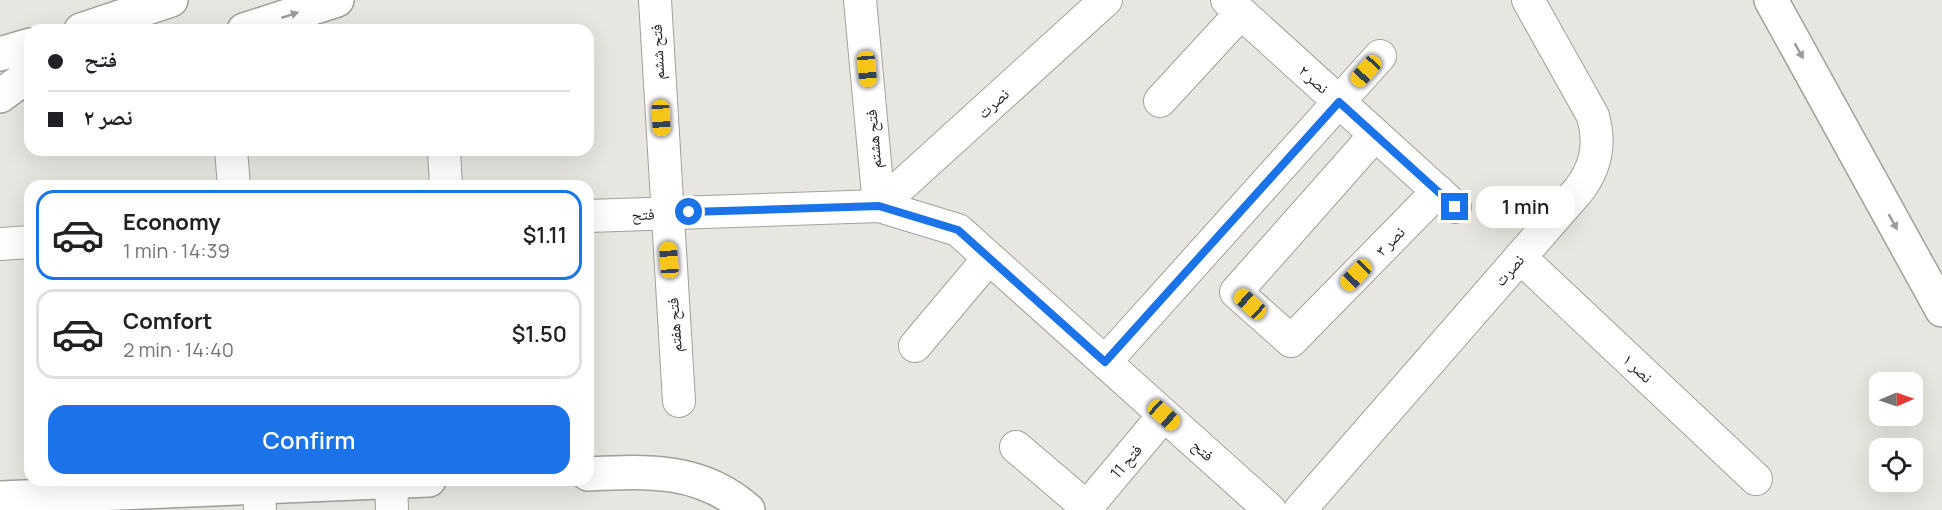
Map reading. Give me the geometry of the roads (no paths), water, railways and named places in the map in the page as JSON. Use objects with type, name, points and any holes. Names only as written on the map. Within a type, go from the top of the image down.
[{"type":"main road","points":[[110,24],[171,0]]},
{"type":"main road","points":[[263,24],[337,0]]},
{"type":"main road","points":[[1771,0],[1942,310]]},
{"type":"main road","points":[[0,54],[24,47]]},
{"type":"main road","points":[[0,96],[24,78]]},
{"type":"main road","points":[[0,107],[24,100]]},
{"type":"main road","points":[[594,474],[645,471],[698,479],[735,499],[748,510]]},
{"type":"main road","points":[[0,498],[127,501],[259,499],[392,490],[407,486]]},
{"type":"street","name":"فتح ششم","points":[[655,0],[666,213]]},
{"type":"street","name":"فتح هشتم","points":[[860,0],[879,206]]},
{"type":"street","name":"نصرت","points":[[879,206],[1106,0]]},
{"type":"street","name":"نصرت","points":[[1300,510],[1587,179],[1598,148],[1593,116],[1528,0]]},
{"type":"street","points":[[1160,101],[1234,6]]},
{"type":"street","name":"نصر ۲","points":[[1234,6],[1446,199]]},
{"type":"street","points":[[1105,362],[1380,56]]},
{"type":"street","name":"نصر ۳","points":[[1375,135],[1236,292],[1291,341],[1446,199]]},
{"type":"street","points":[[232,156],[234,180]]},
{"type":"street","points":[[444,156],[446,180]]},
{"type":"street","name":"فتح","points":[[594,216],[879,206],[958,230],[1270,510]]},
{"type":"street","name":"فتح هفتم","points":[[666,213],[679,401]]},
{"type":"street","points":[[0,244],[24,243]]},
{"type":"street","name":"۱ نصر","points":[[1520,257],[1756,479]]},
{"type":"street","points":[[915,346],[990,258]]},
{"type":"street","name":"فتح 11","points":[[1088,509],[1164,415]]},
{"type":"street","points":[[1016,447],[1088,509]]}]
